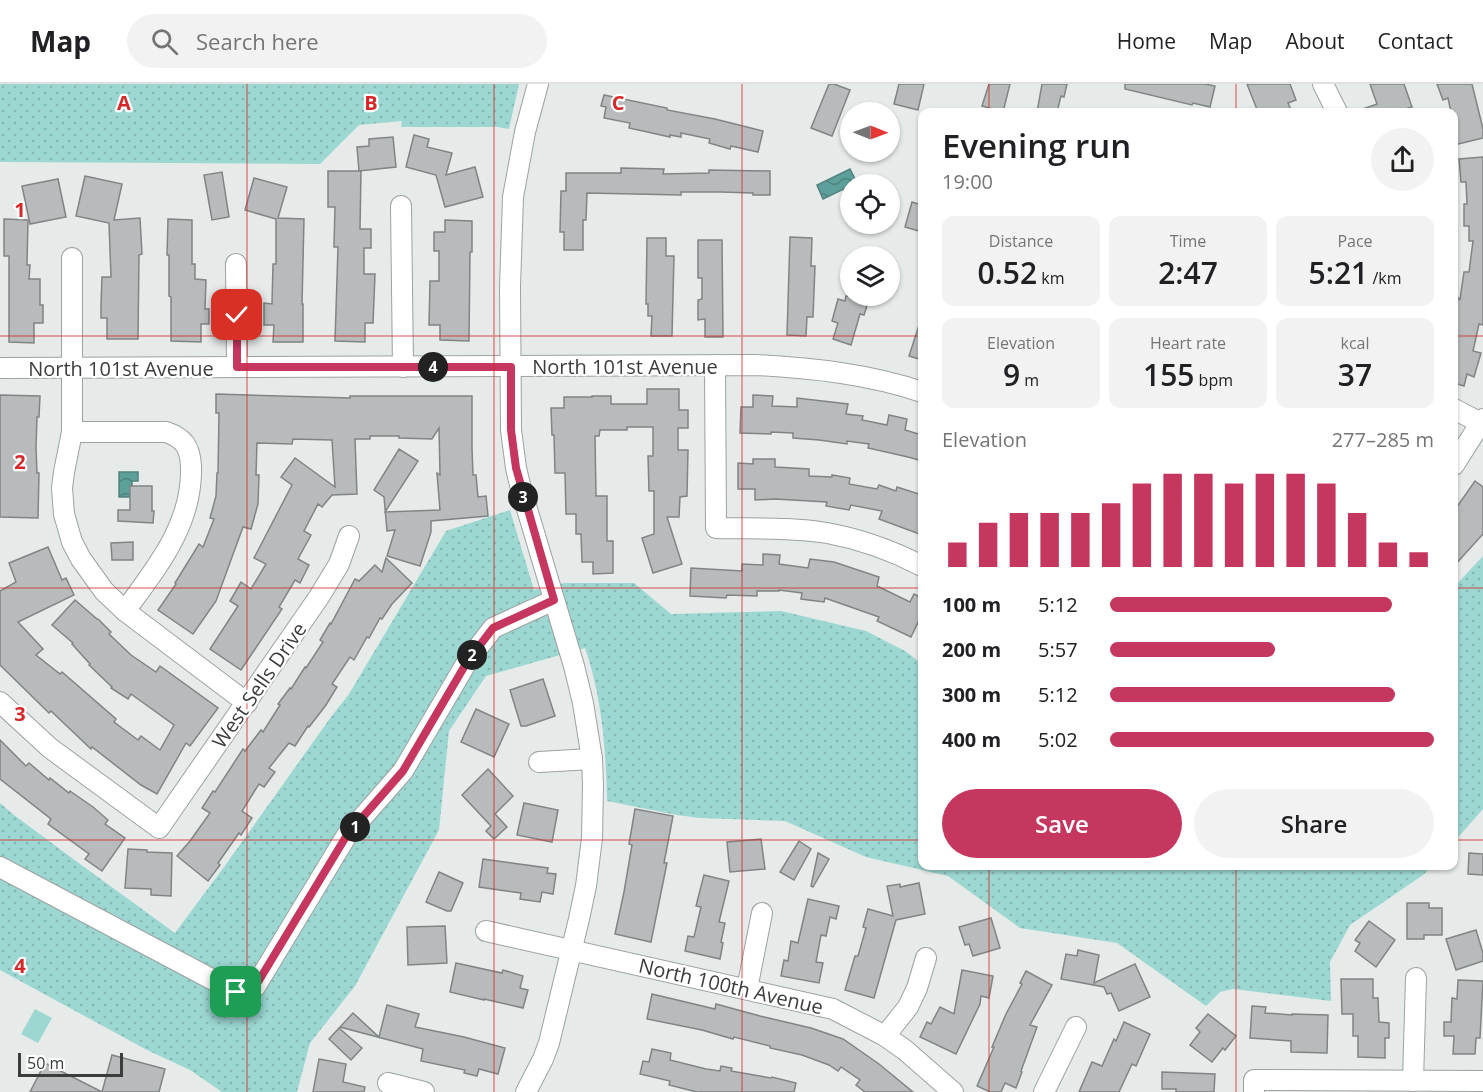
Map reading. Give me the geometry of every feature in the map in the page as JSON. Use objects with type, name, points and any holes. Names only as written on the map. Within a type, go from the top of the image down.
[{"type":"street","points":[[526,1092],[549,1043],[572,950],[590,864],[594,808],[592,759],[584,703],[516,468],[511,430],[510,287],[513,197],[525,132],[538,84]]},
{"type":"street","points":[[1323,84],[1335,108]]},
{"type":"street","points":[[400,206],[403,368]]},
{"type":"street","points":[[72,258],[72,432],[62,488],[64,514],[72,542],[104,591],[125,611],[247,703]]},
{"type":"street","points":[[236,264],[237,367]]},
{"type":"street","points":[[715,365],[716,528],[827,533],[878,547],[918,565]]},
{"type":"street","name":"North 101st Avenue","points":[[0,368],[765,366],[829,371],[874,379],[918,391]]},
{"type":"street","points":[[1458,411],[1482,421],[1458,459]]},
{"type":"street","points":[[72,432],[166,432],[182,440],[191,456],[189,500],[183,518],[155,570],[125,611]]},
{"type":"street","name":"West Sells Drive","points":[[0,702],[75,768],[159,828],[320,597],[339,564],[349,536]]},
{"type":"street","points":[[0,867],[236,992],[255,987],[347,835],[403,771],[467,662],[493,628],[554,600]]},
{"type":"street","points":[[539,762],[592,759]]},
{"type":"street","points":[[747,989],[762,913]]},
{"type":"street","name":"North 100th Avenue","points":[[486,931],[833,1009],[885,1036],[905,1050],[953,1092]]},
{"type":"street","points":[[885,1036],[908,1007],[927,958]]},
{"type":"street","points":[[1413,1081],[1416,978]]},
{"type":"street","points":[[1044,1092],[1076,1027]]},
{"type":"street","points":[[1254,1086],[1483,1081]]},
{"type":"street","points":[[388,1083],[424,1092]]},
{"type":"shaded area","points":[[0,84],[519,84],[509,129],[401,127],[402,121],[359,125],[320,164],[0,162]]},
{"type":"shaded area","points":[[510,510],[534,590],[564,583],[634,583],[671,614],[781,611],[866,631],[905,651],[918,661],[918,869],[866,857],[785,821],[700,818],[607,801],[602,724],[585,648],[486,676],[449,731],[439,830],[355,986],[310,1043],[297,1092],[222,1092],[190,1070],[147,1050],[0,970],[0,803],[175,933],[349,694],[446,531]]},
{"type":"shaded area","points":[[1483,556],[1483,809],[1458,837],[1458,583]]},
{"type":"shaded area","points":[[922,870],[1428,870],[1350,925],[1330,962],[1331,1001],[1233,989],[1220,992],[1206,1006],[1117,943],[1020,928],[948,876]]},
{"type":"shaded area","points":[[35,1009],[52,1018],[38,1043],[21,1034]]},
{"type":"water","points":[[850,169],[852,174],[840,174],[840,191],[823,199],[817,185]]},
{"type":"water","points":[[119,472],[138,472],[138,481],[132,481],[132,497],[119,497]]},
{"type":"building","points":[[829,84],[850,90],[845,102],[840,102],[840,116],[832,136],[811,128]]},
{"type":"building","points":[[899,84],[924,84],[918,110],[894,102]]},
{"type":"building","points":[[989,84],[1010,84],[1004,108],[982,106]]},
{"type":"building","points":[[1042,84],[1067,84],[1058,108],[1038,108]]},
{"type":"building","points":[[1125,84],[1215,86],[1210,107],[1125,89]]},
{"type":"building","points":[[1247,84],[1290,84],[1296,100],[1288,103],[1290,108],[1256,108]]},
{"type":"building","points":[[1370,84],[1404,84],[1412,107],[1366,108],[1377,104]]},
{"type":"building","points":[[1437,84],[1472,84],[1483,138],[1458,144],[1458,108],[1450,108],[1448,98],[1443,100]]},
{"type":"building","points":[[604,95],[763,131],[758,152],[731,146],[730,149],[709,143],[710,139],[681,133],[681,137],[670,135],[670,137],[629,128],[630,123],[604,118],[606,107],[601,106]]},
{"type":"building","points":[[414,135],[429,139],[427,147],[452,153],[446,175],[475,167],[483,197],[445,207],[436,175],[406,167]]},
{"type":"building","points":[[393,137],[396,167],[359,171],[357,147],[369,146],[369,139]]},
{"type":"building","points":[[1483,157],[1483,325],[1479,324],[1473,351],[1481,353],[1474,377],[1467,374],[1464,386],[1458,384],[1458,298],[1460,299],[1464,272],[1469,272],[1473,241],[1469,241],[1469,226],[1464,226],[1464,204],[1467,204],[1466,182],[1461,182],[1459,159]]},
{"type":"building","points":[[621,168],[664,169],[663,174],[709,173],[709,170],[770,171],[770,195],[721,192],[681,192],[681,195],[587,193],[586,220],[583,220],[583,250],[564,250],[564,232],[560,232],[561,191],[566,191],[566,173],[621,173]]},
{"type":"building","points":[[328,171],[361,171],[360,229],[371,229],[371,248],[364,248],[364,274],[375,274],[373,323],[365,323],[365,342],[335,341],[338,247],[334,247],[335,207],[328,207]]},
{"type":"building","points":[[222,172],[229,217],[212,220],[204,175]]},
{"type":"building","points":[[85,176],[122,184],[114,220],[140,218],[142,254],[139,255],[138,339],[107,339],[107,318],[101,318],[101,305],[102,277],[111,277],[109,223],[76,216]]},
{"type":"building","points":[[254,178],[287,187],[278,218],[304,219],[303,342],[273,342],[274,325],[264,325],[264,303],[272,304],[273,264],[276,264],[276,219],[245,210]]},
{"type":"building","points":[[58,179],[66,217],[30,224],[22,186]]},
{"type":"building","points":[[912,202],[918,204],[918,231],[905,227]]},
{"type":"building","points":[[4,219],[28,220],[29,279],[40,279],[40,305],[43,305],[43,323],[34,323],[34,343],[9,342],[9,256],[4,256]]},
{"type":"building","points":[[168,219],[192,220],[192,264],[195,264],[195,279],[206,280],[205,309],[209,309],[209,324],[201,324],[201,342],[171,341],[171,297],[169,296],[169,255],[167,255]]},
{"type":"building","points":[[445,220],[472,221],[469,341],[440,340],[440,325],[429,325],[430,281],[439,281],[439,251],[434,251],[434,232],[445,232]]},
{"type":"building","points":[[790,237],[812,238],[811,266],[815,266],[813,317],[807,317],[806,336],[787,335]]},
{"type":"building","points":[[647,238],[666,238],[666,256],[674,256],[672,336],[651,336],[652,316],[648,316],[648,304],[646,304]]},
{"type":"building","points":[[698,240],[722,240],[723,337],[705,337],[705,319],[698,320],[698,300],[702,299],[702,278],[698,278]]},
{"type":"building","points":[[838,299],[840,306],[867,306],[864,315],[860,314],[851,345],[833,339],[838,323],[832,321]]},
{"type":"building","points":[[918,328],[918,359],[909,356]]},
{"type":"building","points":[[647,389],[679,389],[679,410],[688,410],[688,428],[678,428],[678,450],[688,450],[687,496],[680,497],[679,517],[667,517],[682,564],[653,573],[642,538],[654,534],[654,491],[649,491],[648,456],[653,456],[653,427],[600,430],[599,436],[595,436],[596,496],[607,496],[607,541],[613,541],[613,573],[593,574],[593,562],[582,562],[581,534],[576,534],[576,514],[566,514],[565,473],[555,473],[551,408],[564,408],[564,397],[611,396],[611,404],[647,404]]},
{"type":"building","points":[[216,394],[350,398],[350,396],[472,396],[473,475],[476,475],[478,497],[486,496],[488,516],[431,521],[431,532],[420,566],[387,556],[395,530],[387,531],[385,512],[440,510],[437,473],[440,475],[439,428],[432,439],[370,436],[370,439],[355,439],[357,494],[332,495],[322,507],[318,504],[304,531],[311,535],[298,559],[309,565],[300,583],[295,580],[279,607],[282,609],[241,670],[210,649],[238,606],[230,601],[241,582],[251,589],[266,564],[254,558],[292,485],[281,477],[295,458],[335,487],[332,440],[293,439],[292,444],[257,443],[258,504],[251,529],[243,527],[216,601],[193,634],[158,610],[199,544],[203,547],[214,519],[210,518],[216,496],[218,473],[219,413],[216,413]]},
{"type":"building","points":[[0,395],[40,396],[36,448],[37,473],[39,473],[38,518],[0,517]]},
{"type":"building","points":[[753,395],[773,396],[772,406],[797,407],[797,398],[848,404],[846,414],[863,416],[862,420],[887,425],[889,415],[907,419],[905,430],[918,434],[918,460],[868,448],[869,444],[793,438],[793,433],[740,433],[741,407],[753,407]]},
{"type":"building","points":[[399,449],[418,461],[385,512],[384,497],[374,490]]},
{"type":"building","points":[[753,459],[775,459],[775,467],[809,469],[809,476],[832,477],[832,475],[850,478],[849,484],[877,489],[879,485],[896,491],[897,487],[918,494],[918,534],[879,519],[882,511],[851,505],[849,510],[826,506],[827,502],[755,500],[755,489],[738,489],[738,463],[753,464]]},
{"type":"building","points":[[1475,481],[1483,487],[1483,534],[1458,562],[1458,505]]},
{"type":"building","points":[[130,486],[152,486],[153,523],[118,521],[118,510],[130,510]]},
{"type":"building","points":[[133,542],[133,560],[112,560],[111,543]]},
{"type":"building","points":[[48,547],[62,580],[66,578],[74,595],[18,622],[43,649],[36,655],[60,674],[62,672],[116,719],[114,722],[138,740],[141,736],[160,750],[174,725],[131,694],[128,699],[111,688],[89,665],[73,643],[52,625],[75,600],[98,619],[111,632],[109,634],[131,655],[156,672],[160,666],[218,708],[190,746],[186,743],[157,794],[141,785],[92,747],[91,749],[51,711],[49,713],[0,665],[0,591],[16,582],[9,563]]},
{"type":"building","points":[[763,554],[780,555],[779,564],[808,568],[810,559],[834,562],[879,577],[877,586],[910,602],[914,594],[918,596],[918,622],[911,637],[877,621],[879,617],[825,598],[824,602],[801,599],[802,593],[779,590],[757,591],[757,596],[727,595],[726,598],[690,596],[691,568],[742,571],[742,564],[763,565]]},
{"type":"building","points":[[386,558],[412,583],[392,604],[382,619],[380,618],[354,660],[350,657],[332,684],[337,687],[326,705],[295,746],[289,743],[269,768],[275,772],[264,787],[259,784],[242,811],[252,818],[218,863],[220,865],[208,881],[177,856],[210,813],[202,808],[243,749],[245,751],[261,730],[263,732],[280,705],[278,704],[306,668],[323,642],[320,640],[355,579],[359,581],[375,565],[382,572]]},
{"type":"building","points":[[543,679],[555,716],[521,726],[510,690]]},
{"type":"building","points":[[476,709],[509,724],[494,757],[461,742]]},
{"type":"building","points":[[0,740],[26,766],[29,763],[49,780],[50,778],[69,793],[70,791],[93,807],[108,820],[105,824],[125,838],[102,871],[85,859],[89,854],[48,824],[51,819],[0,779]]},
{"type":"building","points":[[488,769],[513,796],[495,814],[507,827],[494,839],[486,831],[491,826],[462,795]]},
{"type":"building","points":[[524,803],[558,810],[552,842],[517,835]]},
{"type":"building","points":[[635,809],[673,816],[664,863],[667,863],[651,942],[615,934],[632,845],[629,844]]},
{"type":"building","points":[[761,839],[765,869],[730,872],[727,842]]},
{"type":"building","points":[[799,841],[811,849],[794,880],[780,872]]},
{"type":"building","points":[[128,849],[172,853],[171,896],[151,895],[151,889],[125,888]]},
{"type":"building","points":[[818,853],[829,859],[813,887],[811,886]]},
{"type":"building","points":[[1469,853],[1483,854],[1483,875],[1468,874]]},
{"type":"building","points":[[483,859],[548,868],[547,873],[556,874],[553,894],[542,892],[540,902],[520,899],[521,893],[479,887]]},
{"type":"building","points":[[439,872],[463,883],[451,911],[426,902]]},
{"type":"building","points":[[704,875],[729,881],[719,922],[725,923],[720,959],[685,951],[688,936],[694,937],[701,907],[696,906]]},
{"type":"building","points":[[919,883],[925,914],[896,920],[874,998],[845,990],[866,928],[863,927],[868,909],[893,916],[887,886],[900,884],[900,887]]},
{"type":"building","points":[[808,899],[839,906],[836,919],[830,917],[826,936],[821,935],[816,962],[823,963],[819,983],[781,976],[784,960],[788,961],[791,941],[798,943]]},
{"type":"building","points":[[1407,903],[1429,903],[1429,908],[1442,908],[1442,935],[1424,935],[1424,939],[1407,939]]},
{"type":"building","points":[[991,918],[1000,948],[973,956],[969,944],[965,945],[959,927]]},
{"type":"building","points":[[1369,921],[1395,940],[1376,967],[1355,951],[1360,943],[1355,940]]},
{"type":"building","points":[[445,926],[447,963],[408,965],[407,927]]},
{"type":"building","points":[[1476,930],[1483,961],[1456,970],[1446,939]]},
{"type":"building","points":[[1078,950],[1099,955],[1094,983],[1135,964],[1150,997],[1119,1011],[1111,993],[1107,994],[1104,987],[1061,979],[1066,954],[1077,956]]},
{"type":"building","points":[[456,963],[502,973],[503,970],[523,976],[520,988],[528,990],[523,1008],[450,992]]},
{"type":"building","points":[[962,970],[993,976],[989,998],[981,996],[980,1004],[956,1054],[920,1037],[927,1022],[931,1024],[940,1007],[954,1014]]},
{"type":"building","points":[[1026,971],[1052,985],[1030,1025],[1037,1027],[1016,1088],[1005,1083],[1001,1092],[990,1092],[977,1086]]},
{"type":"building","points":[[1341,979],[1373,979],[1373,998],[1378,998],[1379,1022],[1389,1023],[1389,1038],[1385,1038],[1385,1058],[1358,1057],[1358,1036],[1353,1036],[1353,1014],[1342,1014]]},
{"type":"building","points":[[1458,980],[1483,981],[1480,1038],[1476,1038],[1475,1054],[1453,1054],[1454,1036],[1444,1036],[1444,1022],[1451,1022],[1452,998],[1457,999]]},
{"type":"building","points":[[652,994],[715,1009],[716,1004],[811,1028],[843,1039],[913,1092],[865,1092],[856,1085],[860,1080],[841,1067],[838,1071],[829,1065],[802,1055],[770,1048],[770,1046],[647,1019]]},
{"type":"building","points":[[387,1005],[419,1014],[415,1027],[505,1048],[498,1074],[479,1069],[477,1076],[464,1073],[465,1070],[421,1061],[423,1049],[340,1027],[353,1013],[379,1037]]},
{"type":"building","points":[[1252,1006],[1266,1007],[1265,1013],[1328,1015],[1327,1053],[1291,1052],[1291,1041],[1250,1038]]},
{"type":"building","points":[[1208,1014],[1236,1036],[1212,1062],[1190,1045],[1200,1032],[1196,1028]]},
{"type":"building","points":[[1124,1022],[1150,1034],[1136,1066],[1132,1064],[1119,1092],[1079,1092],[1092,1062],[1102,1066]]},
{"type":"building","points":[[339,1028],[362,1048],[351,1060],[329,1039]]},
{"type":"building","points":[[652,1049],[671,1053],[670,1060],[706,1069],[720,1071],[721,1066],[732,1068],[731,1071],[796,1083],[794,1092],[697,1092],[669,1085],[670,1081],[640,1074],[643,1061],[649,1062]]},
{"type":"building","points":[[112,1055],[165,1069],[159,1092],[102,1092]]},
{"type":"building","points":[[319,1059],[346,1064],[343,1082],[365,1087],[364,1092],[313,1092]]},
{"type":"building","points":[[45,1063],[102,1092],[30,1092]]},
{"type":"building","points":[[1162,1072],[1215,1074],[1214,1092],[1176,1092],[1176,1089],[1162,1089]]},
{"type":"route","points":[[236,992],[255,987],[347,835],[403,771],[467,662],[493,628],[554,600],[516,468],[511,430],[511,367],[237,367],[237,315]]}]
